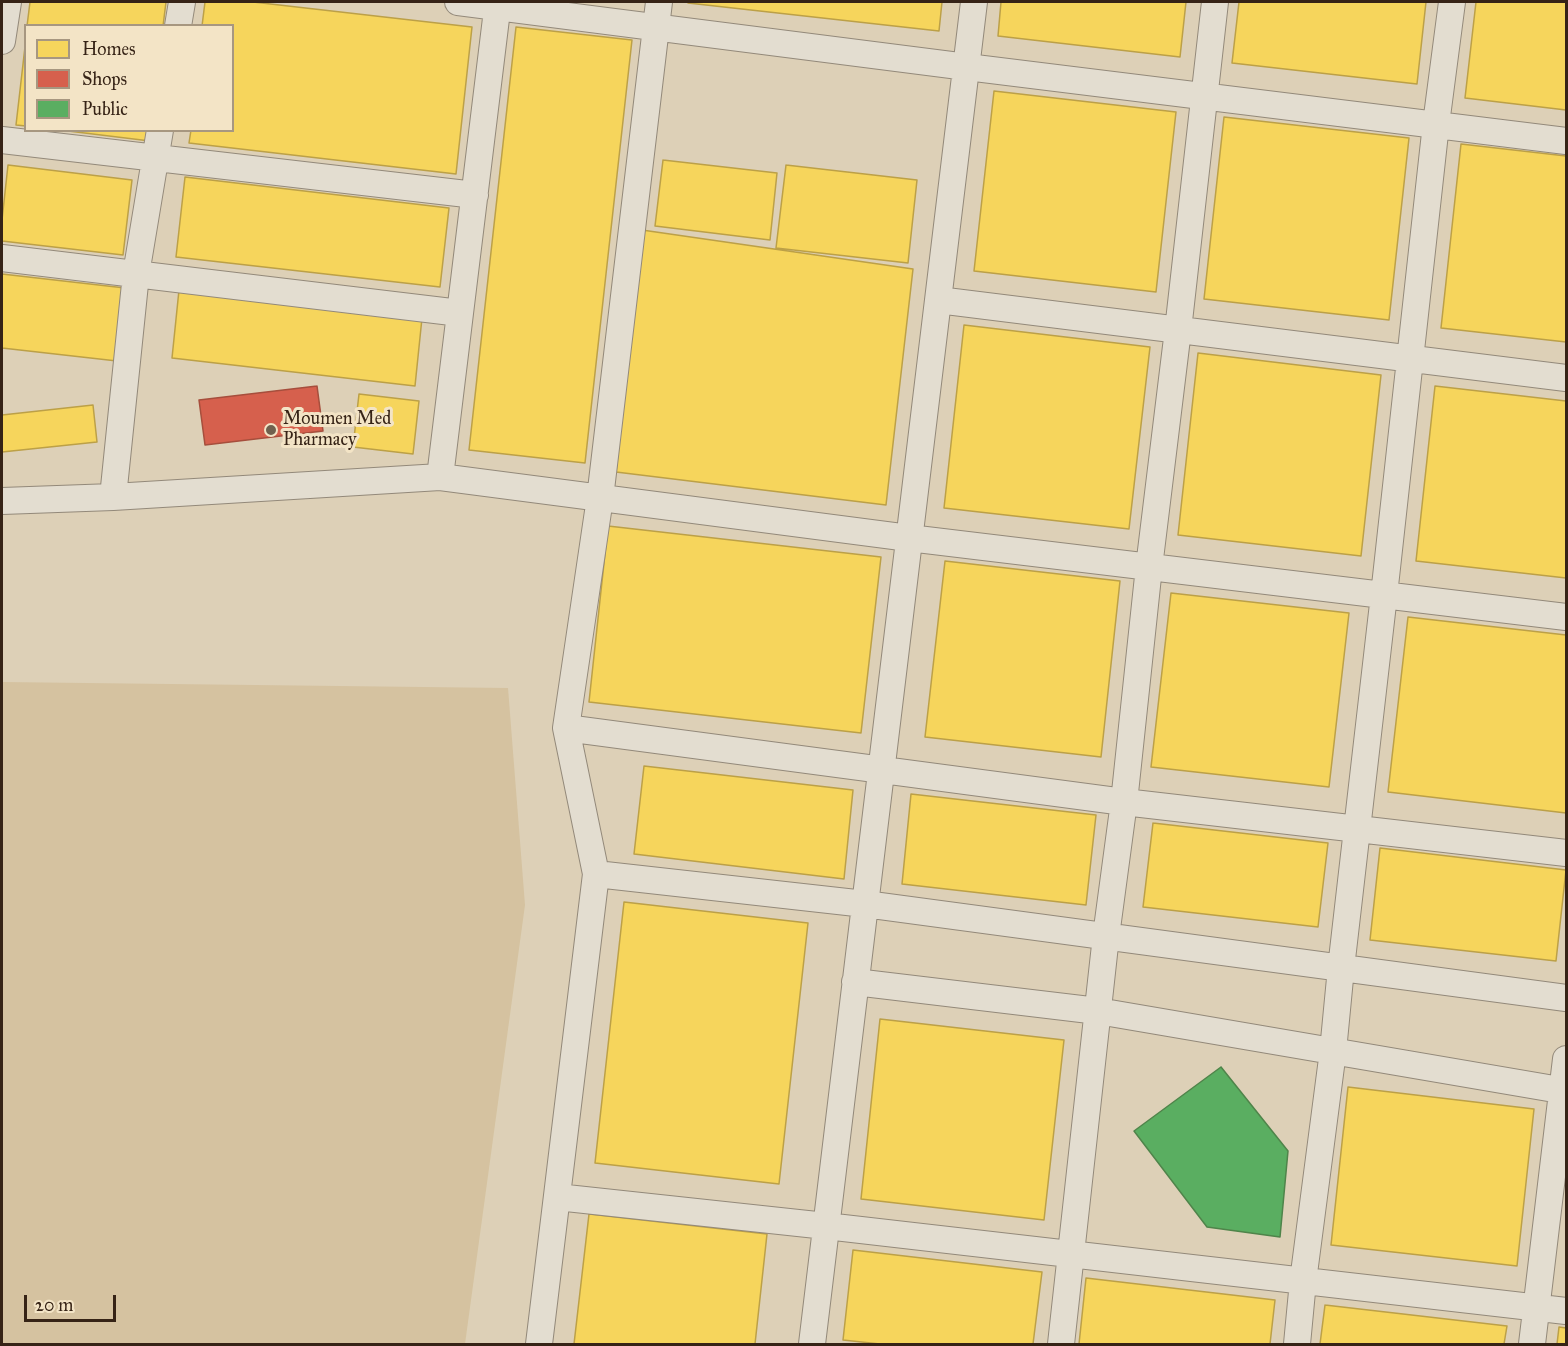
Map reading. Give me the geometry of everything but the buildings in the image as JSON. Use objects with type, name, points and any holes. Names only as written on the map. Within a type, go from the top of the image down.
[{"type":"street","points":[[2,41],[8,2]]},
{"type":"street","points":[[178,24],[182,2]]},
{"type":"street","points":[[458,2],[498,4],[967,67],[1566,141]]},
{"type":"street","points":[[538,1344],[596,874],[566,728],[600,498],[659,2]]},
{"type":"street","points":[[812,1344],[974,2]]},
{"type":"street","points":[[1061,1344],[1106,936],[1124,802],[1215,2]]},
{"type":"street","points":[[1297,1344],[1333,1051],[1436,124],[1452,2]]},
{"type":"street","points":[[440,477],[498,4]]},
{"type":"street","points":[[113,497],[136,274],[160,132]]},
{"type":"street","points":[[2,140],[475,195]]},
{"type":"street","points":[[2,258],[460,313]]},
{"type":"street","points":[[938,300],[1566,378]]},
{"type":"street","points":[[2,501],[113,497],[440,477],[909,538],[1566,617]]},
{"type":"street","points":[[566,728],[1124,802],[1566,853]]},
{"type":"street","points":[[596,874],[865,904],[1566,998]]},
{"type":"street","points":[[855,982],[1098,1011],[1565,1091]]},
{"type":"street","points":[[1532,1344],[1565,1091],[1566,1059]]},
{"type":"street","points":[[557,1197],[1566,1311]]},
{"type":"shaded area","points":[[2,682],[508,688],[525,905],[465,1344],[2,1344]]},
{"type":"place","name":"Moumen Med Pharmacy","points":[[271,430]]}]
